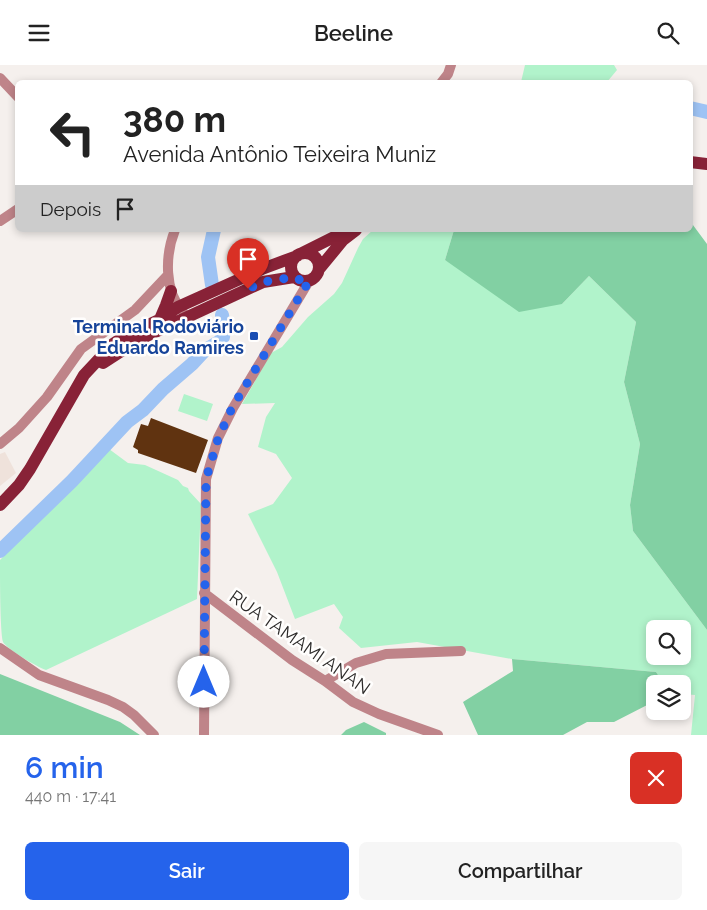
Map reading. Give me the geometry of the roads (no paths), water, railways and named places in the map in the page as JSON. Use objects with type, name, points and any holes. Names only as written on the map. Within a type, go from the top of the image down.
[{"type":"main road","points":[[693,162],[707,164]]},
{"type":"main road","points":[[0,505],[20,485],[84,375],[91,366],[125,335],[159,320],[178,307],[262,269],[300,255],[344,232]]},
{"type":"main road","points":[[78,388],[108,359],[129,345],[263,282],[294,277],[302,281],[309,281],[316,277],[320,268],[343,241],[354,232]]},
{"type":"main road","points":[[300,255],[313,255],[317,258],[320,268]]},
{"type":"main road","points":[[294,277],[291,266],[300,255]]},
{"type":"main road","points":[[170,284],[182,296],[194,300]]},
{"type":"main road","points":[[159,320],[166,305],[170,284]]},
{"type":"street","points":[[443,80],[452,65]]},
{"type":"street","points":[[0,78],[15,94]]},
{"type":"street","points":[[0,221],[15,211]]},
{"type":"street","points":[[175,232],[170,255],[170,284],[178,307],[189,318]]},
{"type":"street","points":[[204,735],[206,479],[213,452],[232,408],[309,281]]},
{"type":"street","points":[[0,444],[19,428],[47,397],[81,349],[170,284]]},
{"type":"street","name":"RUA TAMAMI ANAN","points":[[204,593],[292,660],[353,702],[379,714],[438,735]]},
{"type":"street","points":[[0,648],[39,675],[123,707],[154,735]]},
{"type":"street","points":[[325,681],[356,663],[386,654],[461,651]]},
{"type":"waterway","points":[[693,109],[707,112]]},
{"type":"waterway","points":[[212,285],[208,257],[214,232]]},
{"type":"waterway","points":[[0,551],[72,481],[127,422],[143,410],[204,351],[219,342],[223,337],[222,315]]},
{"type":"place","name":"Terminal Rodoviário Eduardo Ramires","points":[[254,336]]}]
